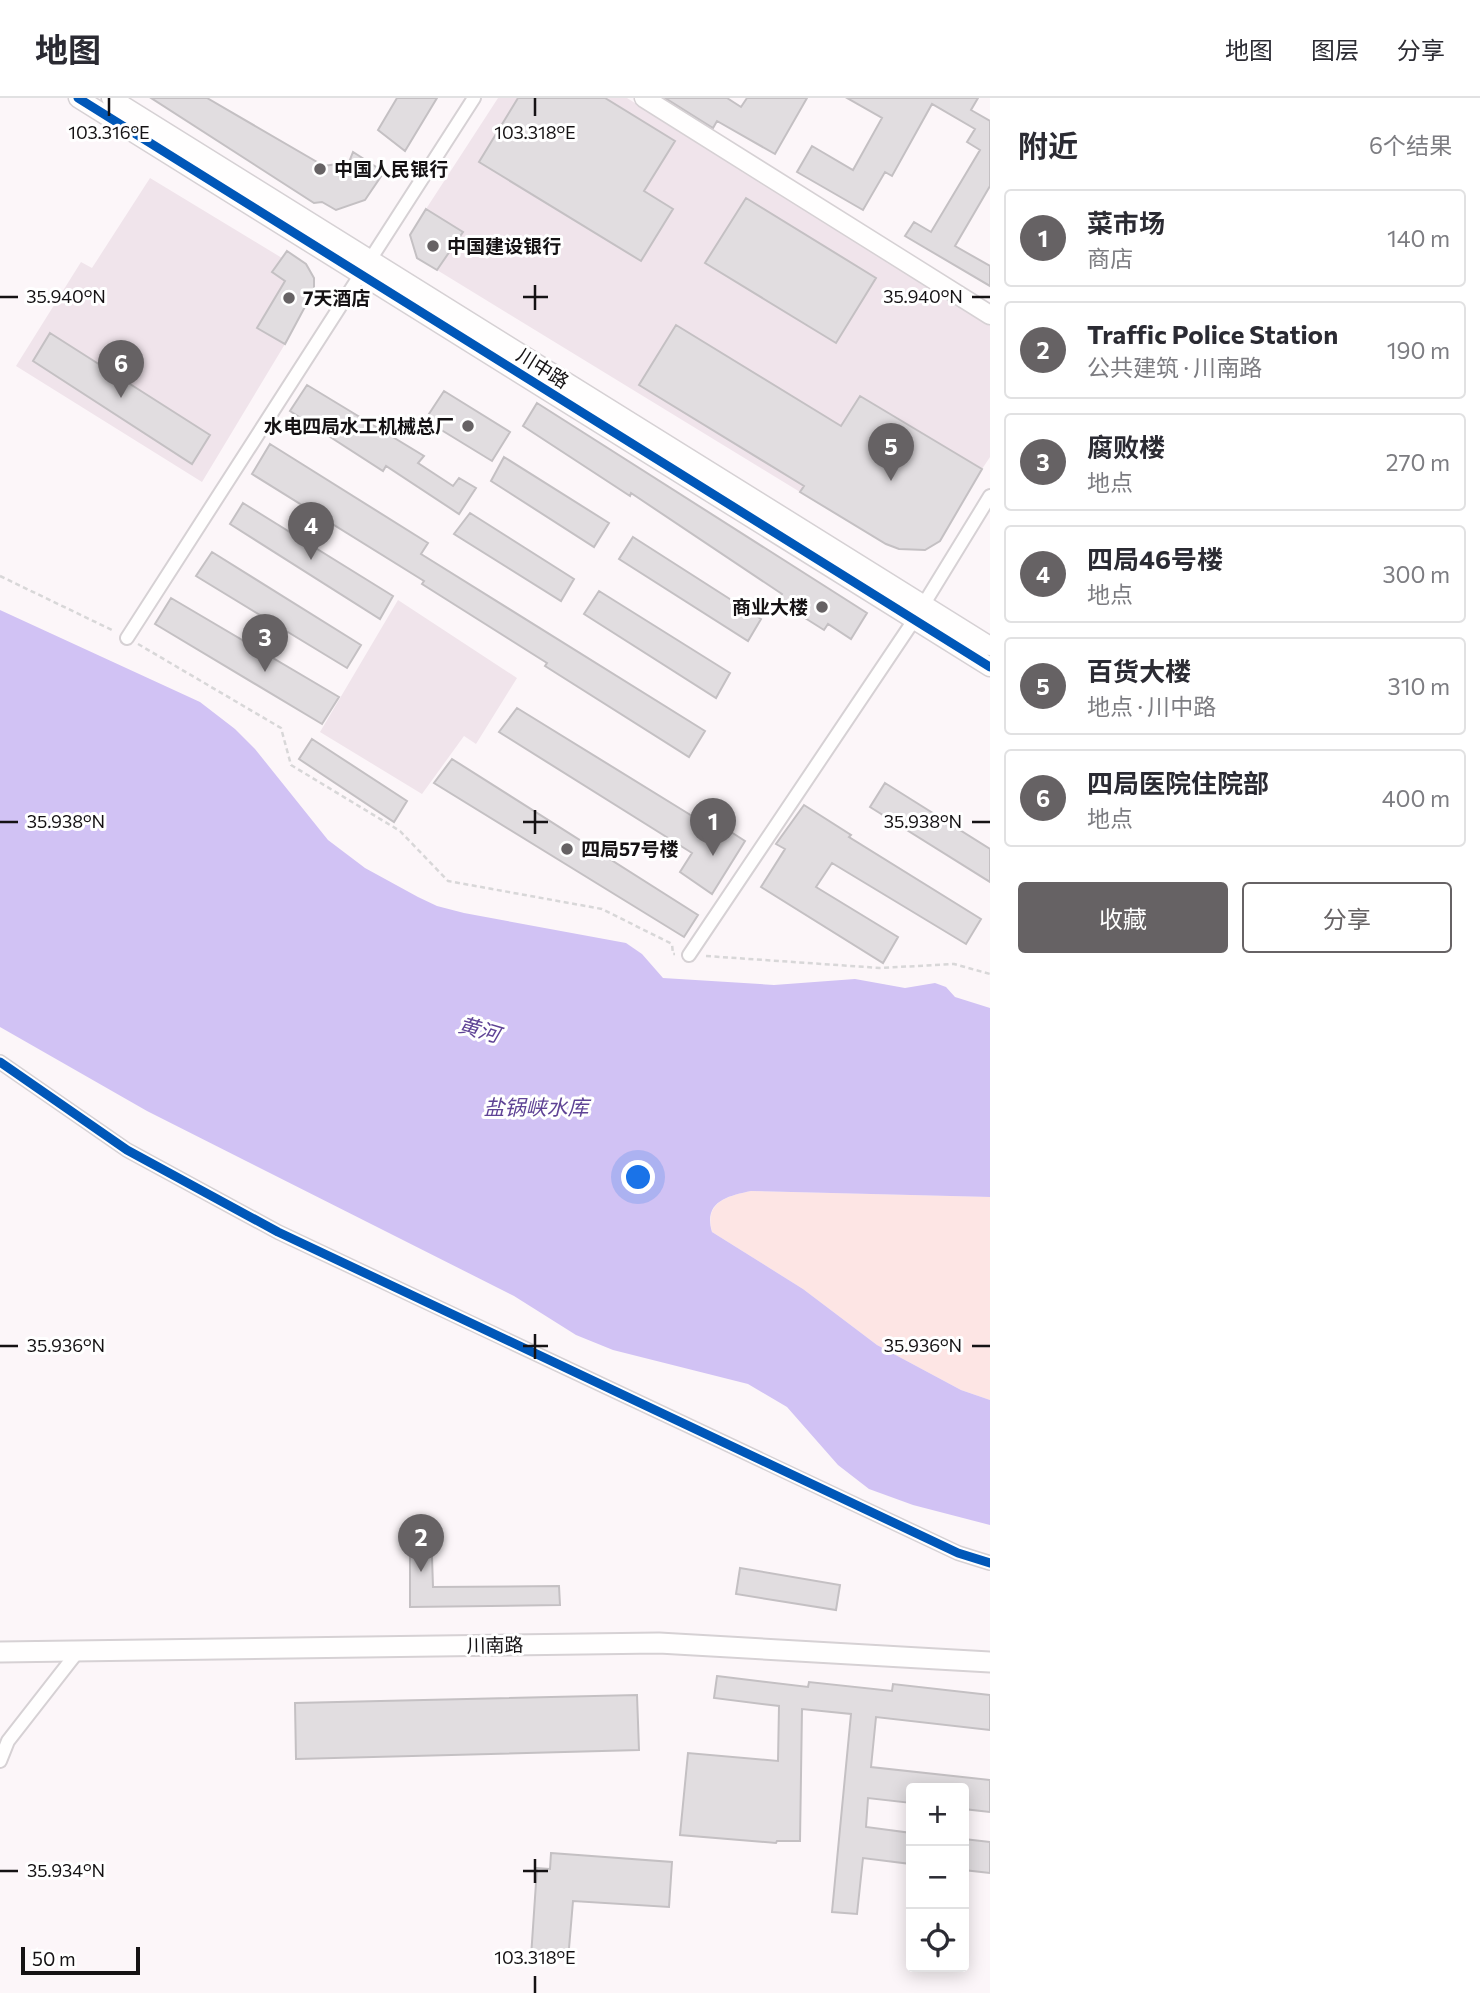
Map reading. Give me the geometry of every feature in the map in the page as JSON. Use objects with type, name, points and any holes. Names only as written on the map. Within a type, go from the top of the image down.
[{"type":"main road","name":"川南路","points":[[0,1652],[659,1643],[990,1662]]},
{"type":"street","name":"川中路","points":[[78,98],[366,268],[918,612],[990,667]]},
{"type":"street","name":"川中路","points":[[111,98],[366,268]]},
{"type":"street","points":[[127,638],[474,98]]},
{"type":"street","points":[[645,98],[990,315]]},
{"type":"street","points":[[688,955],[918,612],[990,496]]},
{"type":"street","name":"川中路","points":[[918,612],[990,646]]},
{"type":"street","points":[[0,1062],[127,1150],[278,1232],[958,1553],[990,1563]]},
{"type":"street","points":[[0,1761],[8,1741],[79,1650]]},
{"type":"path","points":[[0,576],[127,638],[281,728],[291,765],[400,831],[448,881],[602,909],[672,944],[673,954],[880,968],[954,964],[990,974]]},
{"type":"shaded area","points":[[498,98],[627,98],[990,325],[990,457],[982,469],[860,396],[800,492],[437,270],[463,232],[426,209]]},
{"type":"shaded area","points":[[150,178],[282,258],[272,272],[285,281],[257,328],[285,344],[202,482],[16,366],[81,262],[92,268]]},
{"type":"shaded area","points":[[398,600],[517,678],[476,744],[464,736],[422,794],[320,732]]},
{"type":"shaded area","points":[[751,1191],[990,1197],[990,1400],[961,1390],[877,1345],[803,1289],[712,1232],[710,1222],[714,1207],[726,1198]]},
{"type":"water","name":"盐锅峡水库","points":[[0,610],[200,702],[235,729],[255,749],[328,840],[365,868],[437,906],[626,943],[642,954],[663,978],[774,985],[855,979],[905,988],[935,983],[946,987],[955,997],[990,1008],[990,1197],[751,1191],[719,1202],[714,1207],[710,1222],[712,1232],[803,1289],[877,1345],[961,1390],[990,1400],[990,1525],[913,1505],[869,1489],[838,1465],[787,1407],[748,1384],[613,1350],[576,1335],[514,1296],[147,1111],[0,1027]]},
{"type":"building","name":"中国人民银行","points":[[151,98],[207,98],[324,166],[349,162],[353,152],[384,172],[365,200],[336,210],[322,202],[314,203]]},
{"type":"building","points":[[397,98],[437,98],[405,151],[378,130]]},
{"type":"building","points":[[518,98],[605,98],[675,141],[644,191],[673,209],[641,261],[479,162]]},
{"type":"building","points":[[665,98],[727,98],[741,107],[747,98],[807,98],[775,154],[717,121],[713,128]]},
{"type":"building","points":[[847,98],[978,98],[971,110],[990,121],[990,186],[955,246],[990,266],[990,286],[905,236],[914,222],[931,232],[980,150],[967,142],[975,129],[932,104],[892,176],[885,172],[863,210],[797,172],[812,146],[853,170],[882,118]]},
{"type":"building","points":[[746,198],[876,278],[836,343],[705,263]]},
{"type":"building","name":"中国建设银行","points":[[426,209],[463,232],[437,270],[417,258],[410,235]]},
{"type":"building","points":[[287,251],[306,264],[314,278],[314,290],[285,344],[257,328],[285,281],[272,272]]},
{"type":"building","points":[[676,325],[841,426],[860,396],[982,469],[940,541],[925,550],[899,549],[886,544],[800,492],[804,486],[639,385]]},
{"type":"building","points":[[50,333],[210,435],[192,464],[33,361]]},
{"type":"building","points":[[307,385],[424,456],[418,463],[453,486],[459,478],[476,488],[459,514],[386,466],[383,471],[290,411]]},
{"type":"building","name":"水电四局水工机械总厂","points":[[444,391],[510,432],[492,461],[425,420]]},
{"type":"building","points":[[537,403],[867,613],[851,639],[828,624],[824,630],[778,601],[782,594],[631,493],[630,496],[523,426]]},
{"type":"building","points":[[270,444],[428,543],[421,554],[705,731],[689,757],[545,666],[547,663],[422,584],[424,581],[252,474]]},
{"type":"building","points":[[504,457],[609,523],[594,547],[491,481]]},
{"type":"building","points":[[243,503],[393,596],[380,619],[230,524]]},
{"type":"building","points":[[470,513],[574,579],[561,601],[454,534]]},
{"type":"building","points":[[633,537],[761,619],[748,641],[619,559]]},
{"type":"building","points":[[212,552],[361,645],[347,668],[196,576]]},
{"type":"building","points":[[599,591],[730,673],[716,698],[584,614]]},
{"type":"building","points":[[171,598],[339,697],[322,724],[155,624]]},
{"type":"building","points":[[517,708],[710,827],[714,821],[745,841],[712,894],[680,872],[692,853],[499,732]]},
{"type":"building","points":[[312,739],[407,801],[394,822],[299,759]]},
{"type":"building","name":"四局57号楼","points":[[452,759],[698,915],[684,937],[434,783]]},
{"type":"building","points":[[885,783],[990,849],[990,882],[870,807]]},
{"type":"building","points":[[804,805],[851,835],[849,837],[981,919],[966,944],[832,863],[816,887],[898,937],[883,963],[761,887],[785,849],[776,844]]},
{"type":"building","points":[[410,1557],[432,1557],[433,1587],[559,1586],[560,1605],[410,1607]]},
{"type":"building","points":[[740,1568],[840,1585],[836,1610],[736,1594]]},
{"type":"building","points":[[717,1676],[808,1687],[809,1682],[892,1691],[893,1684],[990,1695],[990,1730],[876,1717],[871,1767],[990,1780],[990,1812],[969,1810],[969,1783],[906,1783],[906,1802],[868,1798],[866,1827],[906,1832],[906,1863],[863,1858],[857,1914],[832,1912],[851,1714],[802,1709],[800,1841],[776,1843],[680,1835],[688,1753],[778,1761],[779,1706],[714,1698]]},
{"type":"building","points":[[637,1695],[639,1750],[296,1759],[295,1703]]},
{"type":"building","points":[[969,1840],[990,1842],[990,1873],[969,1871]]},
{"type":"building","points":[[551,1853],[672,1862],[669,1907],[573,1901],[568,1960],[531,1957],[537,1868],[550,1869]]},
{"type":"cycle path","points":[[78,98],[990,667]]},
{"type":"cycle path","points":[[0,1062],[127,1150],[278,1232],[958,1553],[990,1563]]},
{"type":"place","name":"中国人民银行","points":[[320,169]]},
{"type":"place","name":"中国建设银行","points":[[433,246]]},
{"type":"place","name":"7天酒店","points":[[289,298]]},
{"type":"place","name":"四局医院住院部","points":[[121,398]]},
{"type":"place","name":"水电四局水工机械总厂","points":[[468,426]]},
{"type":"place","name":"百货大楼","points":[[891,481]]},
{"type":"place","name":"四局46号楼","points":[[311,560]]},
{"type":"place","name":"商业大楼","points":[[822,607]]},
{"type":"place","name":"腐败楼","points":[[265,672]]},
{"type":"place","name":"四局57号楼","points":[[567,849]]},
{"type":"place","name":"菜市场","points":[[713,856]]},
{"type":"place","name":"Traffic Police Station","points":[[421,1572]]},
{"type":"water label","name":"黄河","points":[[479,1030]]}]
